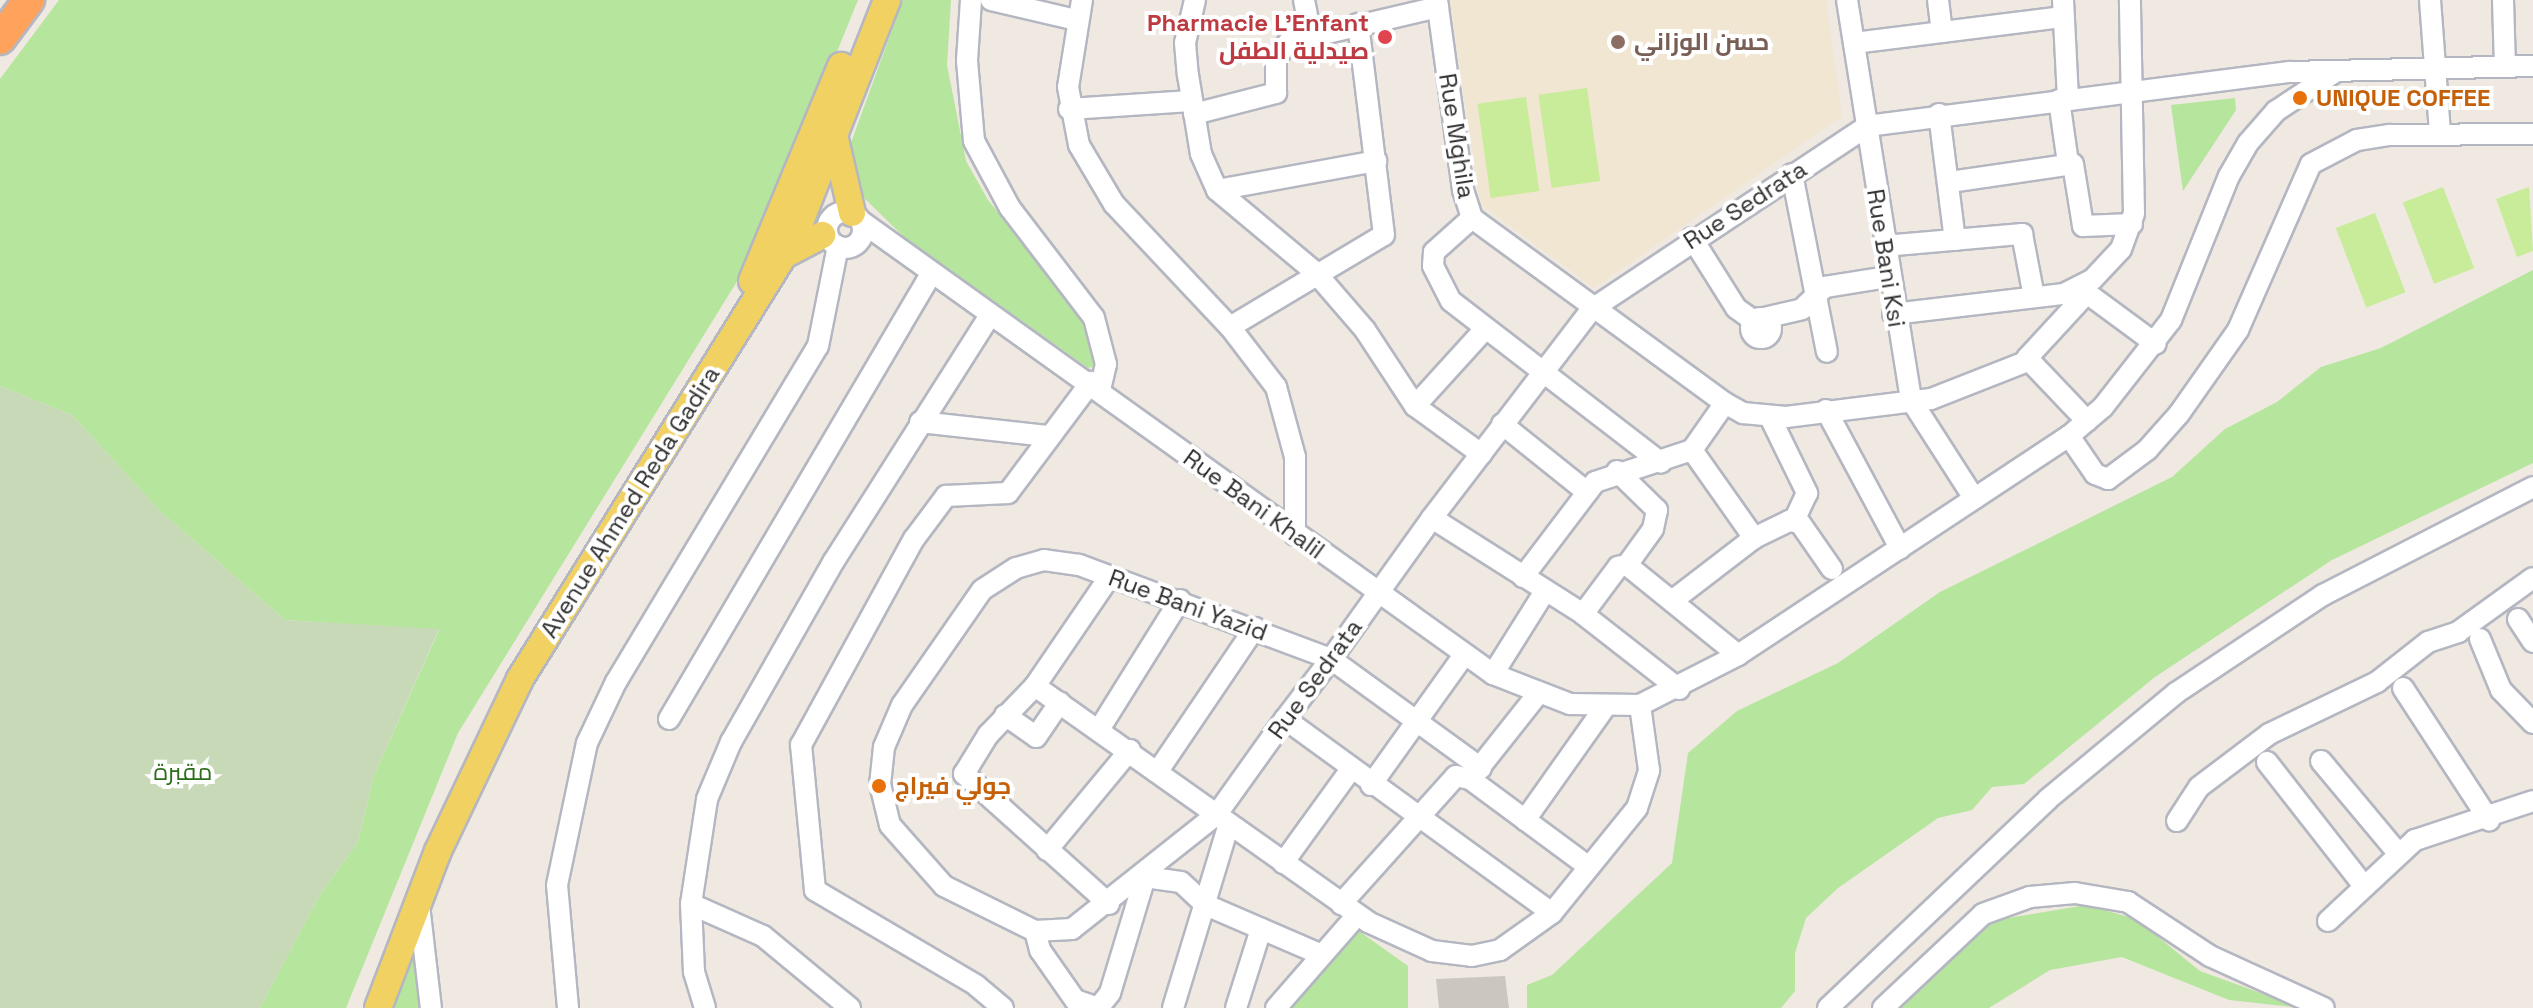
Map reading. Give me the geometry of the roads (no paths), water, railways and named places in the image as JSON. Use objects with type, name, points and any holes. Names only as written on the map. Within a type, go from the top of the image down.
[{"type":"highway","points":[[0,39],[29,0]]},
{"type":"main road","name":"Avenue Ahmed Reda Gadira","points":[[378,1008],[418,899],[542,641],[786,254],[814,220],[873,0]]},
{"type":"main road","name":"Avenue Ahmed Reda Gadira","points":[[364,1008],[414,869],[490,707],[561,580],[753,279],[814,220],[833,130],[887,0]]},
{"type":"main road","points":[[833,130],[853,216]]},
{"type":"street","points":[[971,0],[967,87],[974,141],[1010,208],[1094,318],[1106,364],[1096,386],[1047,436],[1008,493],[946,496],[914,539],[801,745],[815,890],[976,985],[1003,1008]]},
{"type":"street","points":[[991,0],[1079,10],[1069,109],[1079,145],[1114,204],[1230,327],[1276,387],[1286,414],[1299,496],[1295,535]]},
{"type":"street","points":[[1195,0],[1185,43],[1192,107],[1201,154],[1217,190],[1315,272],[1365,330],[1415,406],[1481,454]]},
{"type":"street","points":[[1304,0],[1311,37]]},
{"type":"street","name":"Rue Bani Ksi","points":[[1847,0],[1893,314],[1911,400],[1974,498]]},
{"type":"street","points":[[1938,0],[1942,32]]},
{"type":"street","points":[[1672,601],[1754,538],[1794,521],[1807,493],[1770,417],[1944,396],[2028,361],[2084,290],[2109,264],[2132,224],[2130,0]]},
{"type":"street","points":[[2430,0],[2432,67],[2440,134]]},
{"type":"street","points":[[2503,0],[2505,66]]},
{"type":"street","points":[[1069,109],[1192,107],[1276,93],[1279,47],[1438,3]]},
{"type":"street","name":"Rue Mghila","points":[[1438,3],[1463,190],[1472,218],[1592,309],[1725,403],[1770,417]]},
{"type":"street","points":[[1854,43],[1942,32],[2063,9],[2068,163]]},
{"type":"street","points":[[1230,327],[1315,272],[1384,235],[1358,24]]},
{"type":"street","name":"Rue Sedrata","points":[[1223,819],[1285,719],[1502,424],[1592,309],[1692,238],[1867,126],[2064,99],[2338,70],[2533,66]]},
{"type":"street","name":"Rue Bani Khalil","points":[[814,220],[829,201],[853,216],[989,317],[1096,386],[1295,535],[1493,674],[1537,695],[1605,707],[1640,705],[1679,689],[1738,655],[2069,436],[2087,421],[2156,344],[2248,143],[2276,111],[2338,70]]},
{"type":"street","points":[[1939,114],[1955,240]]},
{"type":"street","points":[[2069,436],[2095,474],[2115,476],[2179,414],[2238,330],[2311,164],[2357,140],[2440,134],[2533,134]]},
{"type":"street","points":[[1217,190],[1376,161]]},
{"type":"street","points":[[1950,182],[2068,163],[2075,166],[2083,226],[2132,224]]},
{"type":"street","points":[[1792,174],[1827,352]]},
{"type":"street","points":[[814,220],[853,216]]},
{"type":"street","points":[[814,220],[853,216]]},
{"type":"street","points":[[1472,218],[1440,243],[1433,266],[1451,301],[1544,368],[1661,463]]},
{"type":"street","points":[[814,220],[891,243]]},
{"type":"street","points":[[568,1008],[557,885],[587,743],[616,682],[818,346],[814,220]]},
{"type":"street","points":[[1884,246],[2022,234],[2034,297]]},
{"type":"street","points":[[1692,238],[1736,308],[1759,320],[1802,309],[1814,295],[1829,285],[1888,277]]},
{"type":"street","points":[[669,719],[931,274]]},
{"type":"street","points":[[1893,314],[2084,290],[2156,344]]},
{"type":"street","points":[[705,1008],[694,972],[691,904],[699,830],[731,742],[920,422],[989,317]]},
{"type":"street","points":[[1415,406],[1486,328]]},
{"type":"street","points":[[2028,361],[2087,421]]},
{"type":"street","points":[[1523,577],[1587,492],[1617,471],[1661,463],[1692,450],[1725,403]]},
{"type":"street","points":[[1826,410],[1900,548]]},
{"type":"street","points":[[920,422],[1047,436]]},
{"type":"street","points":[[1502,424],[1587,492]]},
{"type":"street","points":[[1692,450],[1754,538]]},
{"type":"street","points":[[1583,614],[1618,567],[1627,565],[1653,529],[1657,510],[1617,471]]},
{"type":"street","points":[[1828,1008],[2048,799],[2176,693],[2349,580],[2533,487]]},
{"type":"street","points":[[1432,518],[1583,614],[1679,689]]},
{"type":"street","points":[[1794,521],[1832,569]]},
{"type":"street","name":"Rue Bani Yazid","points":[[1035,931],[978,907],[924,869],[890,825],[880,784],[892,724],[950,634],[991,582],[1044,560],[1110,576],[1180,600],[1331,659],[1415,721],[1525,820],[1589,867]]},
{"type":"street","points":[[1627,565],[1738,655]]},
{"type":"street","points":[[1109,904],[964,778],[964,769],[1005,715],[1035,686],[1110,576]]},
{"type":"street","points":[[2177,821],[2199,787],[2269,734],[2370,687],[2428,642],[2458,632],[2533,578]]},
{"type":"street","points":[[1493,674],[1545,591]]},
{"type":"street","points":[[1100,728],[1180,600]]},
{"type":"street","points":[[2518,619],[2533,642]]},
{"type":"street","points":[[1158,771],[1255,628]]},
{"type":"street","points":[[2480,639],[2501,690],[2533,723]]},
{"type":"street","points":[[1371,785],[1464,655]]},
{"type":"street","points":[[1035,686],[1100,728],[1349,910],[1432,951],[1472,956],[1500,950],[1552,913],[1645,789],[1648,744],[1640,705]]},
{"type":"street","points":[[2403,688],[2489,820]]},
{"type":"street","points":[[1276,1008],[1322,955],[1414,816],[1452,778],[1475,774],[1537,695]]},
{"type":"street","points":[[1005,715],[1036,737],[1060,702]]},
{"type":"street","points":[[1525,820],[1605,707]]},
{"type":"street","points":[[1285,719],[1371,785],[1552,913]]},
{"type":"street","points":[[1047,850],[1130,750]]},
{"type":"street","points":[[2321,761],[2398,853]]},
{"type":"street","points":[[2267,762],[2364,886]]},
{"type":"street","points":[[1283,863],[1351,769]]},
{"type":"street","points":[[2328,921],[2398,853],[2428,834],[2489,820],[2533,801]]},
{"type":"street","points":[[1145,877],[1110,993],[1098,1008],[1075,1000],[1040,950],[1035,931],[1072,929],[1223,819]]},
{"type":"street","points":[[1173,1008],[1206,905],[1223,819]]},
{"type":"street","points":[[1145,877],[1181,882],[1206,905],[1322,955]]},
{"type":"street","points":[[1883,1008],[1968,923],[2014,901],[2075,893],[2128,902],[2217,960],[2324,1008]]},
{"type":"street","points":[[418,899],[431,1008]]},
{"type":"street","points":[[691,904],[763,936],[850,1008]]},
{"type":"street","points":[[1236,1008],[1261,929]]},
{"type":"place","name":"Pharmacie L'Enfant صيدلية الطفل","points":[[1385,37]]},
{"type":"place","name":"حسن الوزاني","points":[[1618,42]]},
{"type":"place","name":"UNIQUE COFFEE","points":[[2300,98]]},
{"type":"place","name":"جولي فيراج","points":[[879,786]]},
{"type":"park label","name":"مقبرة","points":[[183,772]]}]
